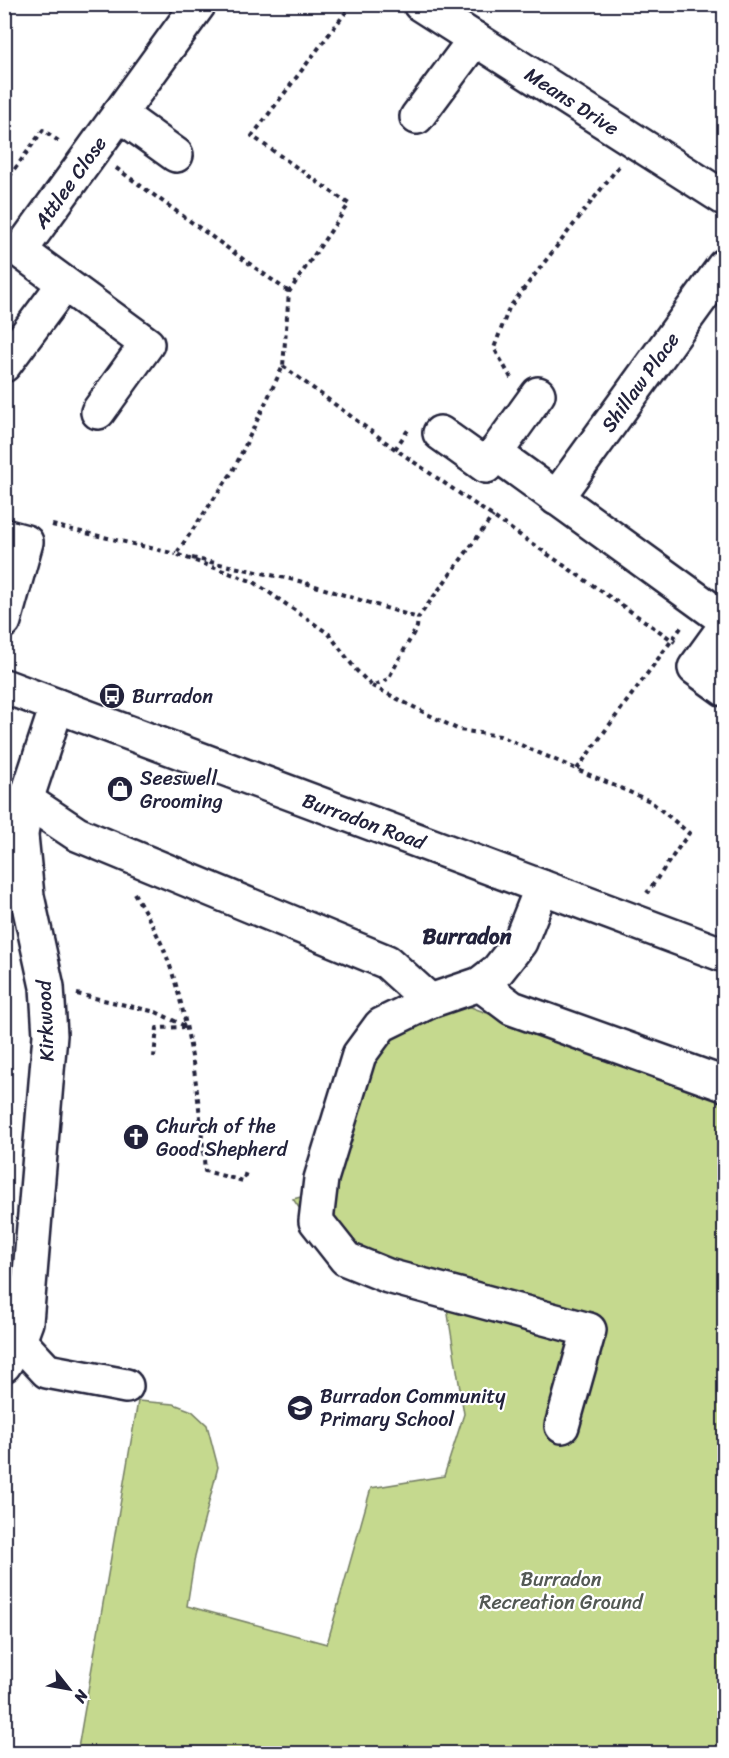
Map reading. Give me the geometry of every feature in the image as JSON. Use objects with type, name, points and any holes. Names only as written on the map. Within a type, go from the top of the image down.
[{"type":"street","name":"Attlee Close","points":[[98,412],[147,344],[20,251],[199,4]]},
{"type":"street","name":"Means Drive","points":[[420,4],[724,198]]},
{"type":"street","points":[[417,117],[475,39]]},
{"type":"street","points":[[119,114],[176,155]]},
{"type":"street","name":"Shillaw Place","points":[[556,498],[724,266]]},
{"type":"street","points":[[4,365],[64,284]]},
{"type":"street","points":[[426,429],[486,466],[495,453],[525,387]]},
{"type":"street","points":[[495,453],[712,610]]},
{"type":"street","points":[[4,537],[26,542],[4,621]]},
{"type":"street","points":[[724,628],[695,668],[724,689]]},
{"type":"street","name":"Burradon Road","points":[[4,686],[724,955]]},
{"type":"street","name":"Kirkwood","points":[[57,706],[13,836],[47,987],[50,1035],[26,1322],[12,1353],[47,1371],[126,1386]]},
{"type":"street","points":[[26,801],[76,834],[387,962],[430,1001]]},
{"type":"street","points":[[542,887],[520,942],[498,970],[480,984],[430,1001],[381,1025],[359,1055],[321,1179],[316,1221],[346,1259],[388,1276],[589,1330],[562,1426]]},
{"type":"street","points":[[480,984],[512,1008],[724,1084]]},
{"type":"path","points":[[176,554],[233,471],[283,366],[289,292],[349,204],[252,136],[352,4]]},
{"type":"path","points":[[4,184],[43,130],[61,143],[68,134],[289,292]]},
{"type":"path","points":[[525,387],[495,348],[509,308],[624,158]]},
{"type":"path","points":[[283,366],[395,449],[672,639],[695,668]]},
{"type":"path","points":[[395,449],[426,429]]},
{"type":"path","points":[[372,686],[388,679],[417,627],[418,618],[493,516]]},
{"type":"path","points":[[44,523],[299,581],[418,618]]},
{"type":"path","points":[[176,554],[254,582],[329,634],[356,670],[372,686],[459,730],[500,736],[650,801],[689,833],[642,901]]},
{"type":"path","points":[[577,769],[672,639],[712,610]]},
{"type":"path","points":[[129,885],[169,961],[187,1027],[199,1095],[205,1171],[243,1181],[247,1169]]},
{"type":"path","points":[[47,987],[156,1012],[187,1027]]},
{"type":"path","points":[[153,1057],[157,1028],[187,1027]]},
{"type":"green space","name":"Burradon Recreation Ground","points":[[468,1006],[724,1101],[724,1753],[77,1754],[138,1401],[174,1404],[192,1411],[207,1425],[218,1467],[195,1556],[187,1606],[327,1644],[371,1488],[444,1476],[464,1414],[447,1308],[341,1269],[293,1199],[328,1190],[367,1052],[388,1035]]},
{"type":"place","name":"Burradon","points":[[112,696]]},
{"type":"place","name":"Seeswell Grooming","points":[[120,789]]},
{"type":"place","name":"Church of the Good Shepherd","points":[[136,1137]]},
{"type":"place","name":"Burradon Community Primary School","points":[[300,1408]]},
{"type":"district","name":"Burradon","points":[[467,936]]}]
